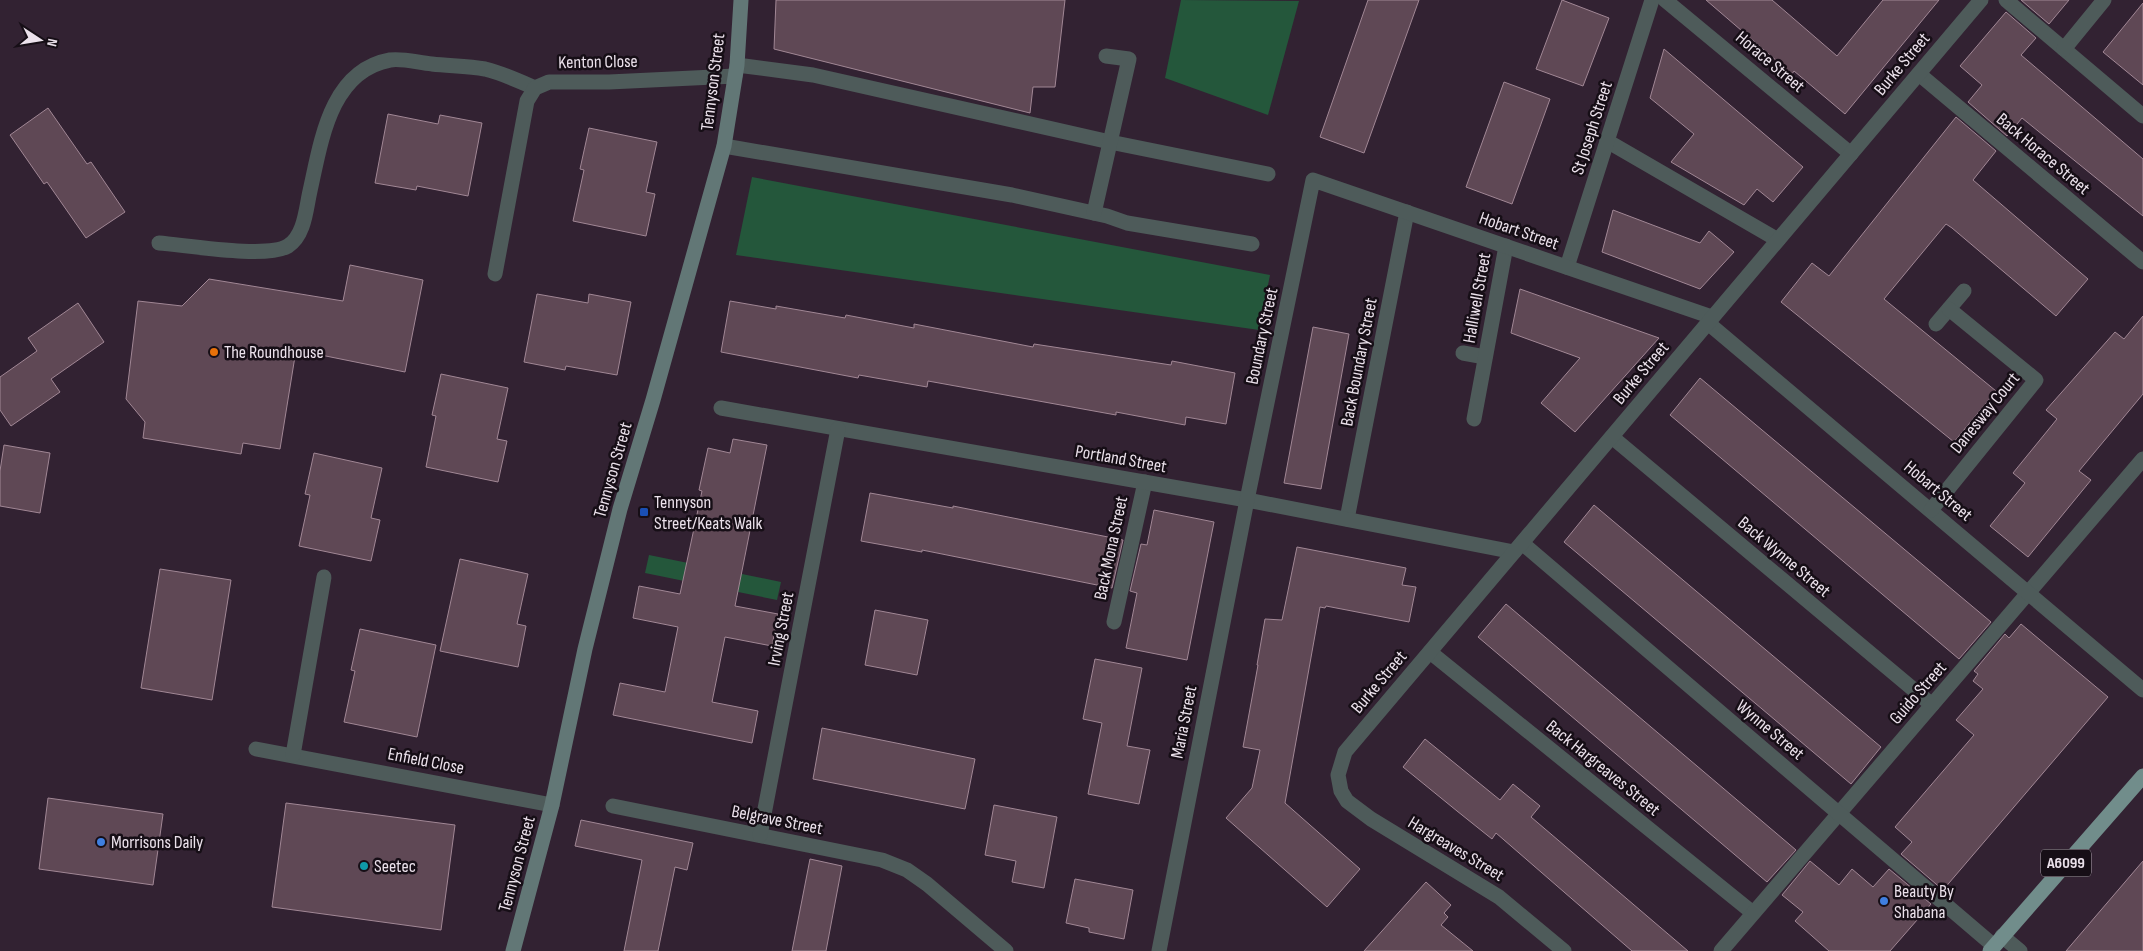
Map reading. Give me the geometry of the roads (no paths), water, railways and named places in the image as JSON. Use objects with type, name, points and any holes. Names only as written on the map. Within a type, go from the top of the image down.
[{"type":"main road","name":"A6099","points":[[1995,944],[2143,776]]},
{"type":"street","name":"Tennyson Street","points":[[513,951],[552,805],[585,649],[620,509],[653,400],[724,146],[736,70],[741,0]]},
{"type":"street","name":"St Joseph Street","points":[[1567,267],[1652,0]]},
{"type":"street","name":"Horace Street","points":[[1665,0],[1851,154]]},
{"type":"street","name":"Burke Street","points":[[1338,775],[1345,752],[1981,0]]},
{"type":"street","points":[[2006,0],[2143,116]]},
{"type":"street","points":[[2064,49],[2104,0]]},
{"type":"street","points":[[1094,213],[1129,59],[1106,56]]},
{"type":"street","points":[[159,243],[255,251],[275,250],[288,246],[296,237],[303,223],[323,133],[333,108],[349,83],[368,68],[392,60],[484,69],[502,74],[535,88],[527,101],[495,274]]},
{"type":"street","name":"Kenton Close","points":[[535,88],[549,82],[608,82],[736,70],[813,75],[1110,142],[1268,174]]},
{"type":"street","name":"Back Horace Street","points":[[1919,74],[2143,262]]},
{"type":"street","points":[[1607,141],[1778,240]]},
{"type":"street","points":[[724,146],[1012,194],[1094,213],[1126,223],[1252,244]]},
{"type":"street","name":"Hobart Street","points":[[1313,180],[1567,267],[1710,320],[2143,690]]},
{"type":"street","name":"Boundary Street","points":[[1247,500],[1313,180]]},
{"type":"street","name":"Back Boundary Street","points":[[1347,519],[1407,212]]},
{"type":"street","name":"Halliwell Street","points":[[1474,419],[1506,246]]},
{"type":"street","points":[[1936,324],[1964,291]]},
{"type":"street","name":"Danesway Court","points":[[1931,510],[2036,380],[1949,309]]},
{"type":"street","name":"Halliwell Street","points":[[1463,353],[1485,357]]},
{"type":"street","name":"Portland Street","points":[[721,408],[1518,548]]},
{"type":"street","name":"Irving Street","points":[[760,835],[838,429]]},
{"type":"street","name":"Back Wynne Street","points":[[1612,437],[1932,705]]},
{"type":"street","name":"Guido Street","points":[[1721,951],[2143,459]]},
{"type":"street","name":"Back Mona Street","points":[[1114,622],[1145,482]]},
{"type":"street","name":"Maria Street","points":[[1159,951],[1247,500]]},
{"type":"street","name":"Wynne Street","points":[[1518,548],[1995,944],[2020,951]]},
{"type":"street","points":[[293,755],[324,577]]},
{"type":"street","name":"Back Hargreaves Street","points":[[1430,652],[1753,914]]},
{"type":"street","name":"Enfield Close","points":[[256,749],[552,805]]},
{"type":"street","name":"Hargreaves Street","points":[[1338,775],[1341,791],[1347,801],[1371,819],[1499,896],[1564,951]]},
{"type":"street","name":"Belgrave Street","points":[[613,806],[882,860],[907,870],[927,884],[1006,951]]},
{"type":"place","name":"The Roundhouse","points":[[214,352]]},
{"type":"place","name":"Tennyson Street/Keats Walk","points":[[644,512]]},
{"type":"place","name":"Morrisons Daily","points":[[101,842]]},
{"type":"place","name":"Seetec","points":[[364,866]]},
{"type":"place","name":"Beauty By Shabana","points":[[1884,901]]}]
